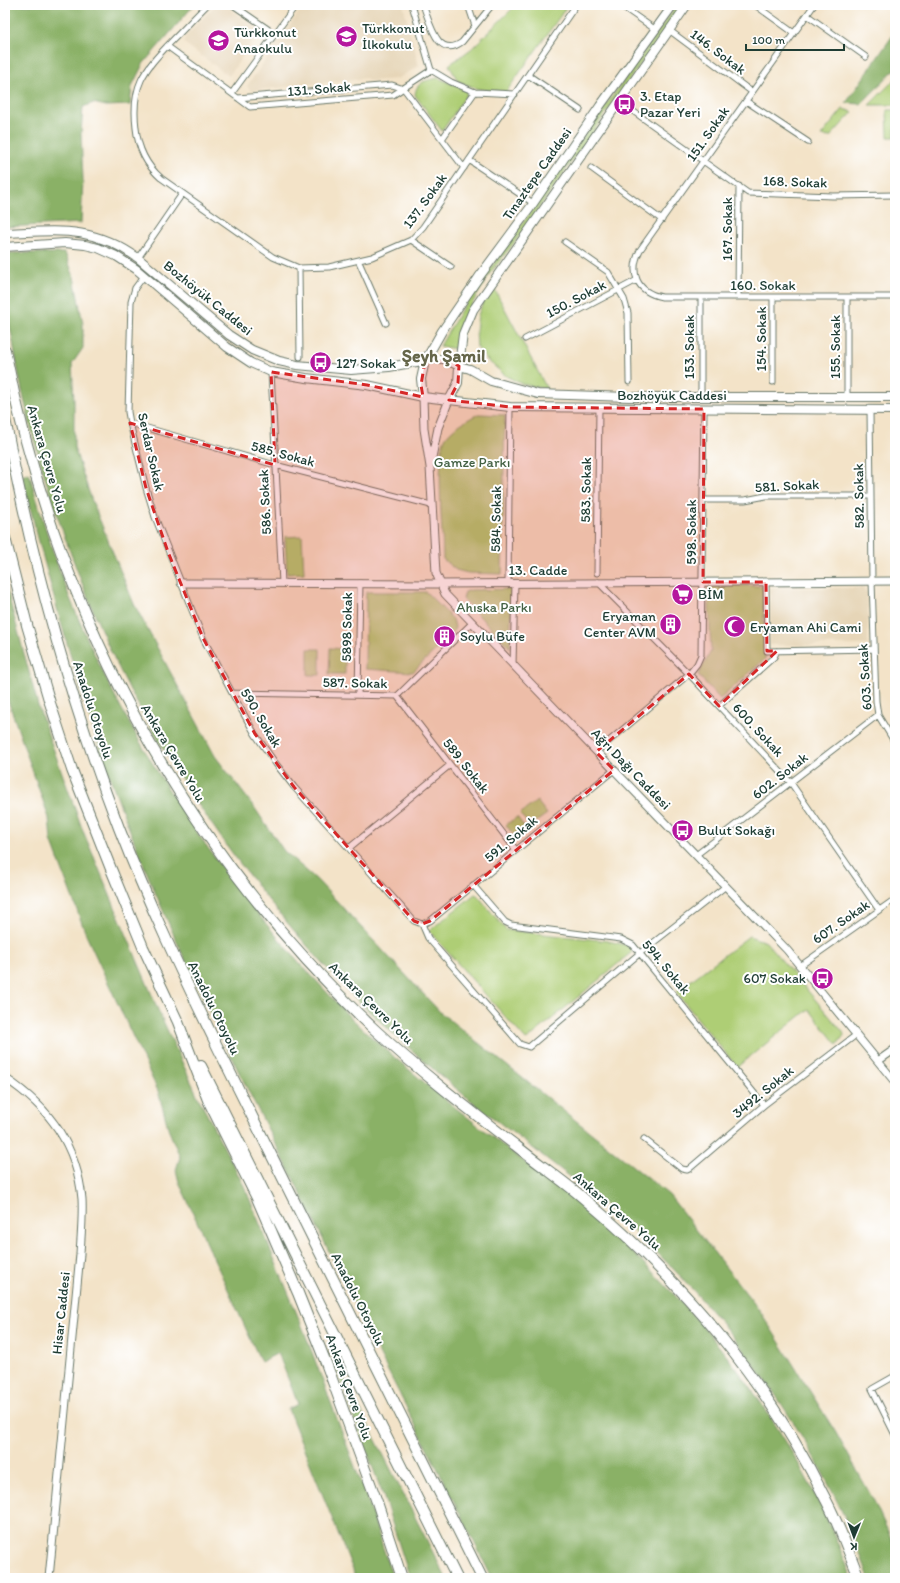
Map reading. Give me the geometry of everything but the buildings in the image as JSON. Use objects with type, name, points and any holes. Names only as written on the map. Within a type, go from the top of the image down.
[{"type":"highway","name":"Ankara Çevre Yolu","points":[[5,350],[23,433],[35,473],[58,542],[84,612],[101,651],[132,712],[174,785],[200,825],[244,885],[278,927],[328,983],[374,1029],[430,1078],[585,1199],[641,1249],[691,1300],[747,1369],[792,1438],[832,1512],[859,1578]]},
{"type":"highway","name":"Anadolu Otoyolu","points":[[5,419],[26,522],[51,622],[84,729],[132,861],[182,974],[224,1062],[482,1578]]},
{"type":"highway","name":"Ankara Çevre Yolu","points":[[5,538],[35,653],[72,770],[110,869],[143,947],[178,1022],[208,1100],[257,1198],[298,1293],[326,1363],[377,1502],[402,1578]]},
{"type":"highway","points":[[178,1022],[214,1091],[457,1578]]},
{"type":"main road","name":"Tınaztepe Caddesi","points":[[425,361],[442,331],[479,277],[673,5]]},
{"type":"main road","name":"Tınaztepe Caddesi","points":[[459,366],[463,334],[473,310],[687,5]]},
{"type":"main road","name":"Bozhöyük Caddesi","points":[[5,233],[63,231],[90,234],[113,242],[138,258],[229,335],[252,350],[266,356],[297,365],[352,370],[389,368],[425,361]]},
{"type":"main road","name":"Bozhöyük Caddesi","points":[[6,247],[65,243],[98,248],[116,256],[136,269],[227,347],[251,363],[271,372],[306,378],[367,385],[423,397]]},
{"type":"main road","points":[[444,359],[459,366],[458,383],[449,400],[423,397],[421,378],[425,361],[444,359]]},
{"type":"main road","name":"Bozhöyük Caddesi","points":[[459,366],[470,369],[494,382],[538,394],[628,397],[895,397]]},
{"type":"main road","name":"Bozhöyük Caddesi","points":[[449,400],[481,405],[510,407],[895,410]]},
{"type":"street","name":"137. Sokak","points":[[207,5],[152,61],[142,78],[136,96],[136,123],[141,152],[150,167],[161,178],[182,194],[273,257],[285,264],[299,268],[329,267],[359,262],[411,240],[423,227],[576,5]]},
{"type":"street","points":[[233,5],[275,34]]},
{"type":"street","points":[[232,93],[296,5]]},
{"type":"street","points":[[412,5],[432,70],[451,82],[475,92],[514,94]]},
{"type":"street","points":[[423,5],[436,38],[444,46],[450,47],[457,46],[462,42],[492,5]]},
{"type":"street","points":[[468,5],[475,26]]},
{"type":"street","points":[[620,5],[656,30]]},
{"type":"street","points":[[755,5],[794,33]]},
{"type":"street","name":"151. Sokak","points":[[637,280],[634,266],[638,256],[703,161],[814,5]]},
{"type":"street","points":[[807,15],[866,57]]},
{"type":"street","name":"146. Sokak","points":[[669,30],[752,92]]},
{"type":"street","name":"131. Sokak","points":[[166,46],[250,107],[393,95],[404,89]]},
{"type":"street","points":[[432,70],[404,89],[464,168]]},
{"type":"street","points":[[528,75],[580,110]]},
{"type":"street","name":"131. Sokak","points":[[238,98],[392,85],[404,89]]},
{"type":"street","points":[[442,139],[475,92]]},
{"type":"street","points":[[746,101],[808,142]]},
{"type":"street","name":"168. Sokak","points":[[630,109],[748,193],[833,196],[895,195]]},
{"type":"street","points":[[470,160],[533,203]]},
{"type":"street","points":[[590,168],[662,220]]},
{"type":"street","name":"167. Sokak","points":[[738,297],[739,186]]},
{"type":"street","points":[[138,258],[182,194]]},
{"type":"street","points":[[411,240],[451,267]]},
{"type":"street","points":[[565,242],[608,272],[624,299],[628,313],[629,382]]},
{"type":"street","points":[[359,262],[386,323]]},
{"type":"street","points":[[299,268],[300,356]]},
{"type":"street","name":"Serdar Sokak","points":[[144,276],[135,288],[131,302],[128,412],[146,488],[155,517],[181,583]]},
{"type":"street","name":"160. Sokak","points":[[637,280],[646,290],[655,296],[895,297]]},
{"type":"street","name":"150. Sokak","points":[[525,339],[637,280]]},
{"type":"street","name":"153. Sokak","points":[[701,297],[701,397]]},
{"type":"street","name":"154. Sokak","points":[[773,297],[773,382]]},
{"type":"street","name":"155. Sokak","points":[[847,297],[847,397]]},
{"type":"street","name":"586. Sokak","points":[[271,372],[282,583]]},
{"type":"street","name":"Ağrı Dağı Caddesi","points":[[423,397],[424,429],[430,466],[436,573],[439,584],[445,594],[787,950],[895,1082]]},
{"type":"street","name":"Ağrı Dağı Caddesi","points":[[430,466],[438,428],[449,400]]},
{"type":"street","name":"584. Sokak","points":[[508,583],[510,407]]},
{"type":"street","name":"583. Sokak","points":[[597,573],[599,408]]},
{"type":"street","name":"598. Sokak","points":[[596,752],[689,674],[697,664],[702,652],[704,409]]},
{"type":"street","name":"582. Sokak","points":[[870,410],[872,581]]},
{"type":"street","name":"585. Sokak","points":[[130,423],[276,465],[431,505]]},
{"type":"street","name":"581. Sokak","points":[[703,500],[745,500],[766,496],[871,496]]},
{"type":"street","name":"603. Sokak","points":[[872,581],[876,701],[878,715],[895,743]]},
{"type":"street","name":"13. Cadde","points":[[181,583],[439,584],[895,581]]},
{"type":"street","name":"600. Sokak","points":[[598,582],[689,674],[791,783],[879,910]]},
{"type":"street","points":[[766,582],[767,651],[874,649]]},
{"type":"street","name":"590. Sokak","points":[[181,583],[203,638],[255,734],[276,764],[294,787],[414,921],[422,924]]},
{"type":"street","name":"5898 Sokak","points":[[358,695],[360,583]]},
{"type":"street","points":[[513,665],[515,583]]},
{"type":"street","name":"587. Sokak","points":[[232,693],[397,696],[472,623]]},
{"type":"street","points":[[719,706],[774,657],[777,651]]},
{"type":"street","name":"589. Sokak","points":[[397,696],[516,850]]},
{"type":"street","name":"602. Sokak","points":[[696,856],[878,715]]},
{"type":"street","points":[[349,848],[450,765]]},
{"type":"street","name":"591. Sokak","points":[[422,924],[430,921],[614,770]]},
{"type":"street","name":"594. Sokak","points":[[473,886],[505,922],[511,925],[621,939],[633,945],[764,1105]]},
{"type":"street","points":[[422,924],[428,938],[520,1044],[529,1047],[640,954],[726,886]]},
{"type":"street","name":"607. Sokak","points":[[800,966],[895,899]]},
{"type":"street","name":"3492. Sokak","points":[[644,1139],[682,1169],[687,1170],[764,1105],[856,1035]]},
{"type":"street","points":[[878,1061],[895,1049]]},
{"type":"street","name":"Hisar Caddesi","points":[[5,1078],[32,1097],[54,1122],[74,1161],[80,1184],[82,1201],[80,1254],[49,1578]]},
{"type":"street","points":[[895,1376],[872,1388],[895,1435]]},
{"type":"highlighted area","points":[[444,359],[459,366],[458,383],[449,400],[510,407],[704,409],[703,582],[766,582],[767,651],[777,651],[719,706],[689,674],[596,752],[614,770],[430,921],[422,924],[414,921],[294,787],[255,734],[203,638],[168,552],[146,488],[130,423],[275,465],[271,372],[367,385],[423,397],[421,385],[425,361]]},
{"type":"shaded area","name":"Türkkonut Anaokulu","points":[[215,5],[225,5],[260,30],[229,76],[184,43],[185,37]]},
{"type":"shaded area","name":"Türkkonut İlkokulu","points":[[304,5],[403,5],[419,66],[397,79],[370,81],[366,78],[257,90],[252,92],[247,86]]},
{"type":"shaded area","points":[[770,588],[862,588],[868,593],[868,645],[770,645]]},
{"type":"green space","points":[[5,5],[194,5],[143,64],[132,86],[130,105],[106,106],[93,103],[83,107],[81,133],[83,180],[81,223],[5,227]]},
{"type":"green space","points":[[512,5],[568,5],[506,92],[478,89],[458,81],[449,65],[471,49],[512,9]]},
{"type":"green space","points":[[677,5],[682,5],[514,243],[490,273],[462,324],[456,349],[440,346],[463,307]]},
{"type":"green space","points":[[895,32],[895,69],[861,104],[846,103]]},
{"type":"green space","points":[[438,78],[469,91],[442,131],[415,95],[417,87],[422,82]]},
{"type":"green space","points":[[895,79],[895,105],[869,105]]},
{"type":"green space","points":[[843,109],[853,112],[830,137],[821,136]]},
{"type":"green space","points":[[887,110],[895,110],[895,137],[888,137]]},
{"type":"green space","points":[[5,253],[65,253],[74,277],[83,324],[83,348],[72,364],[74,447],[92,501],[134,604],[215,756],[254,807],[284,851],[317,880],[441,1013],[669,1195],[760,1311],[836,1433],[874,1501],[895,1547],[895,1578],[869,1578],[849,1528],[825,1478],[798,1430],[767,1383],[733,1338],[697,1295],[659,1255],[620,1218],[573,1179],[451,1084],[359,1002],[285,920],[221,838],[164,751],[130,690],[89,601],[63,532],[48,488],[25,405],[8,318],[5,284]]},
{"type":"green space","points":[[495,290],[547,389],[522,384],[506,376],[486,359],[477,347],[476,331],[478,315],[483,302]]},
{"type":"green space","name":"Gamze Parkı","points":[[478,414],[505,415],[502,574],[468,573],[456,570],[443,559],[440,476],[443,446],[446,437],[453,430],[460,424]]},
{"type":"green space","points":[[29,473],[56,562],[97,661],[146,753],[173,797],[233,882],[265,923],[347,1014],[426,1084],[576,1202],[649,1268],[683,1304],[715,1341],[745,1380],[773,1421],[798,1463],[821,1507],[852,1578],[492,1578],[248,1091],[184,958],[145,869],[96,738],[69,651],[22,476]]},
{"type":"green space","points":[[302,536],[304,573],[287,574],[285,537]]},
{"type":"green space","points":[[5,583],[39,709],[83,831],[159,1012],[199,1099],[245,1188],[304,1331],[367,1499],[393,1578],[355,1578],[288,1409],[298,1404],[278,1353],[261,1362],[179,1182],[176,1170],[180,1157],[169,1131],[158,1091],[87,937],[51,840],[49,818],[5,692]]},
{"type":"green space","points":[[708,585],[763,586],[765,659],[720,699],[698,675],[711,651]]},
{"type":"green space","name":"Ahıska Parkı","points":[[512,589],[510,648],[463,599],[465,592],[471,590]]},
{"type":"green space","points":[[366,592],[426,592],[453,619],[455,627],[453,633],[413,672],[365,669]]},
{"type":"green space","points":[[330,648],[345,649],[345,674],[329,674]]},
{"type":"green space","points":[[308,649],[320,649],[320,675],[308,675]]},
{"type":"green space","points":[[537,801],[547,814],[530,826],[520,814]]},
{"type":"green space","points":[[517,817],[526,829],[515,837],[506,825]]},
{"type":"green space","points":[[475,894],[506,930],[608,941],[626,945],[633,951],[526,1040],[429,931]]},
{"type":"green space","points":[[749,936],[766,942],[843,1032],[844,1035],[837,1045],[809,1009],[737,1067],[676,992]]},
{"type":"green space","points":[[328,1346],[446,1578],[410,1578],[384,1498]]},
{"type":"place","name":"Türkkonut İlkokulu","points":[[347,36]]},
{"type":"place","name":"Türkkonut Anaokulu","points":[[219,40]]},
{"type":"place","name":"3. Etap Pazar Yeri","points":[[624,104]]},
{"type":"place","name":"127 Sokak","points":[[320,363]]},
{"type":"place","name":"BİM","points":[[683,594]]},
{"type":"place","name":"Eryaman Center AVM","points":[[671,624]]},
{"type":"place","name":"Eryaman Ahi Cami","points":[[734,627]]},
{"type":"place","name":"Soylu Büfe","points":[[445,636]]},
{"type":"place","name":"Bulut Sokağı","points":[[682,830]]},
{"type":"place","name":"607 Sokak","points":[[822,978]]},
{"type":"district","name":"Şeyh Şamil","points":[[444,356]]}]
